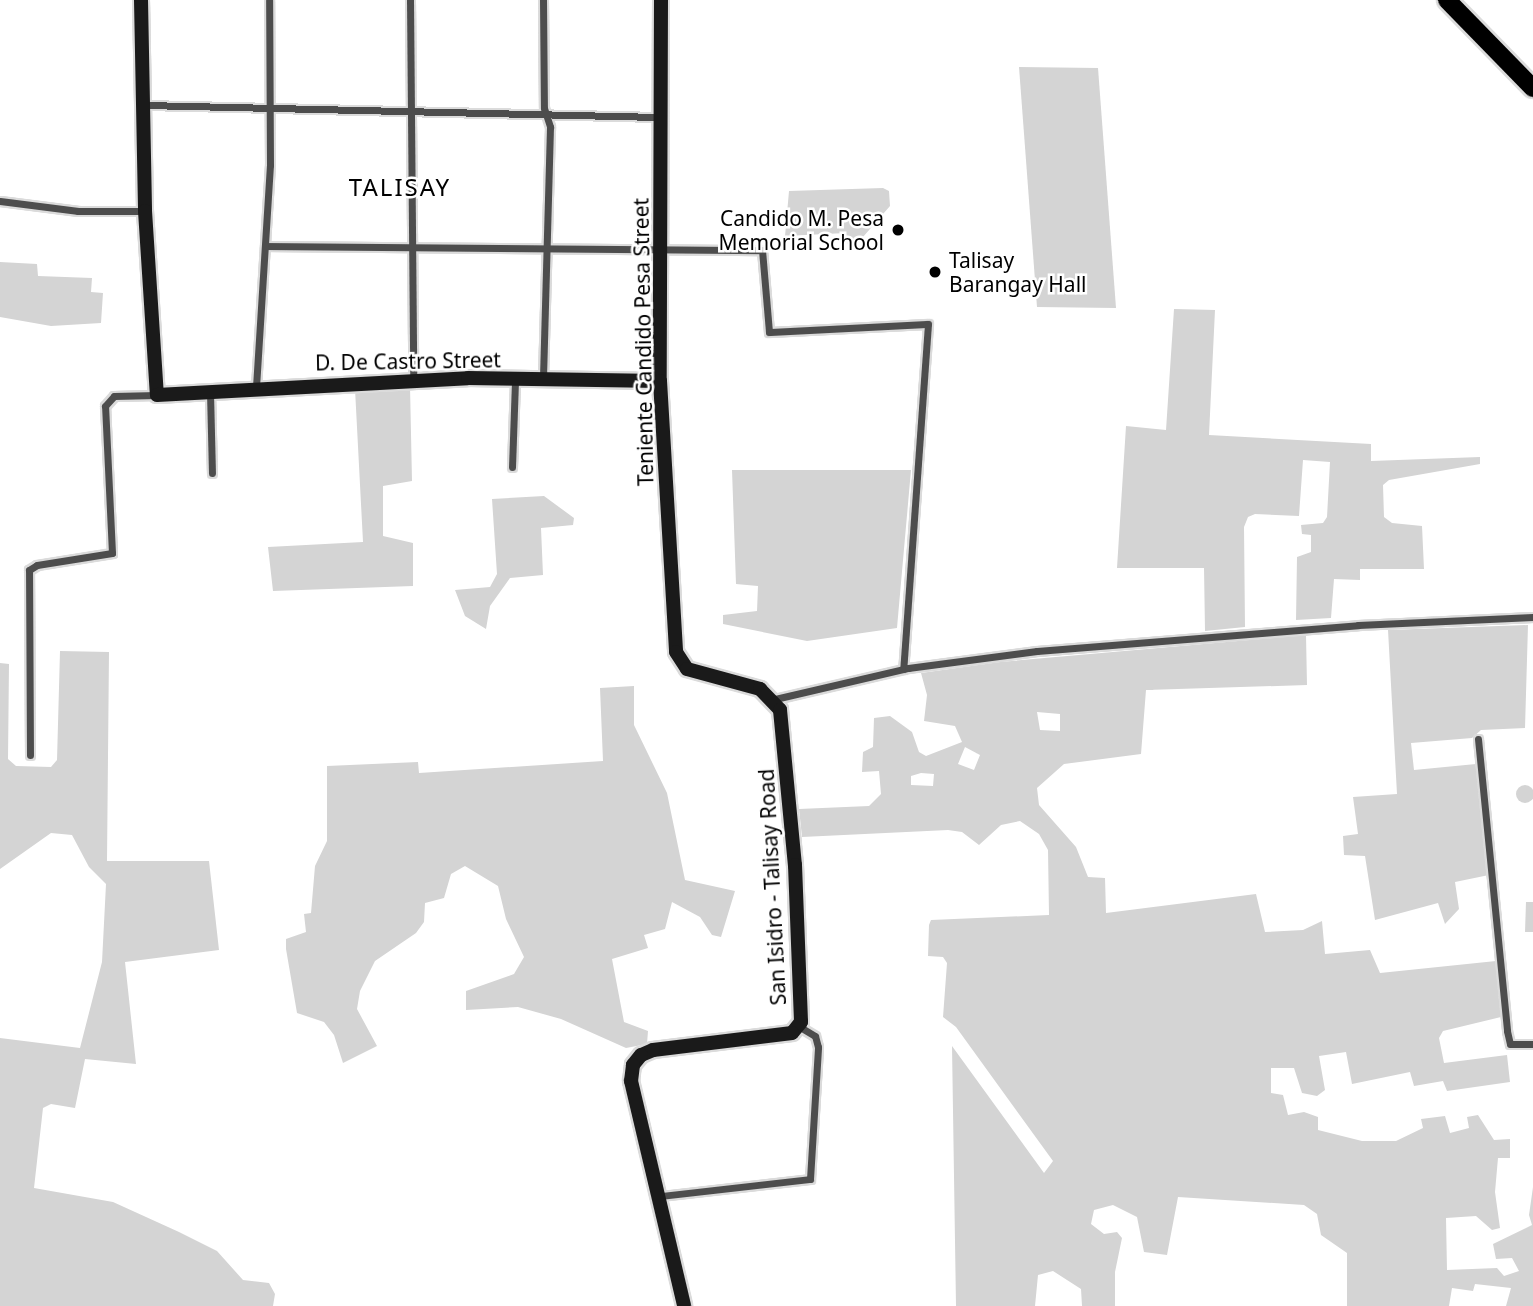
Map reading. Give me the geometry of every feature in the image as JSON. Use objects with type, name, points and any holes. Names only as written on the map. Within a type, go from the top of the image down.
[{"type":"main road","points":[[1447,0],[1533,88]]},
{"type":"street","points":[[30,755],[29,570],[42,564],[112,553],[105,406],[114,396],[158,395],[145,211],[141,0]]},
{"type":"street","points":[[256,387],[266,246],[269,0]]},
{"type":"street","points":[[410,0],[413,379]]},
{"type":"street","points":[[543,0],[547,117],[543,381]]},
{"type":"street","name":"Teniente Candido Pesa Street","points":[[661,0],[660,381],[678,658],[693,673],[752,685],[775,699]]},
{"type":"street","points":[[145,105],[411,114],[659,117]]},
{"type":"street","points":[[0,201],[78,211],[145,211]]},
{"type":"street","points":[[266,246],[762,250],[767,327],[772,334],[928,324],[903,669]]},
{"type":"street","name":"D. De Castro Street","points":[[158,395],[413,379],[660,381]]},
{"type":"street","points":[[512,467],[515,381]]},
{"type":"street","points":[[210,392],[212,473]]},
{"type":"street","points":[[775,699],[903,669],[1037,652],[1338,626],[1533,617]]},
{"type":"street","name":"San Isidro - Talisay Road","points":[[684,1306],[661,1196],[631,1081],[635,1060],[653,1050],[749,1040],[792,1033],[800,1027],[795,865],[782,721],[775,699]]},
{"type":"street","points":[[1478,739],[1507,1031],[1510,1044],[1533,1044]]},
{"type":"street","points":[[661,1196],[810,1179],[818,1047],[815,1036],[800,1027]]},
{"type":"shaded area","points":[[1019,67],[1098,68],[1116,308],[1037,307]]},
{"type":"shaded area","points":[[883,188],[889,191],[890,206],[856,245],[847,244],[846,233],[785,236],[789,191]]},
{"type":"shaded area","points":[[0,262],[37,264],[38,276],[92,278],[91,292],[103,293],[101,323],[51,326],[0,317]]},
{"type":"shaded area","points":[[1174,309],[1215,310],[1209,435],[1371,444],[1371,461],[1480,457],[1480,464],[1389,480],[1383,485],[1384,517],[1392,523],[1422,526],[1424,569],[1360,569],[1360,580],[1334,579],[1331,618],[1296,620],[1297,557],[1311,552],[1311,535],[1302,534],[1301,525],[1323,523],[1327,517],[1330,462],[1303,460],[1299,516],[1255,514],[1248,517],[1244,527],[1245,627],[1205,631],[1204,568],[1117,568],[1126,426],[1166,430]]},
{"type":"shaded area","points":[[410,386],[412,481],[383,486],[383,536],[413,543],[413,586],[273,591],[268,547],[363,542],[355,389]]},
{"type":"shaded area","points":[[732,470],[911,470],[897,628],[807,641],[723,624],[723,615],[757,611],[758,586],[736,584]]},
{"type":"shaded area","points":[[544,496],[574,518],[573,525],[541,528],[543,575],[510,578],[490,606],[486,629],[465,616],[455,590],[490,587],[497,574],[492,499]]},
{"type":"shaded area","points":[[1528,625],[1525,728],[1481,730],[1472,738],[1411,743],[1414,770],[1476,764],[1489,875],[1455,882],[1459,909],[1445,924],[1438,903],[1375,920],[1365,856],[1344,855],[1343,836],[1358,834],[1353,797],[1397,794],[1388,630]]},
{"type":"shaded area","points":[[1306,635],[1307,685],[1146,690],[1141,754],[1064,764],[1037,788],[1039,805],[1076,847],[1088,877],[1105,878],[1106,913],[1256,894],[1265,932],[1303,930],[1322,921],[1325,954],[1370,950],[1380,973],[1496,961],[1501,1017],[1443,1031],[1439,1038],[1444,1063],[1507,1055],[1510,1082],[1447,1091],[1443,1081],[1414,1086],[1410,1072],[1352,1084],[1346,1052],[1319,1056],[1325,1090],[1317,1096],[1302,1093],[1294,1068],[1271,1068],[1271,1093],[1283,1095],[1288,1115],[1304,1112],[1318,1117],[1318,1130],[1362,1141],[1396,1141],[1423,1128],[1421,1119],[1445,1116],[1450,1133],[1469,1128],[1467,1117],[1478,1115],[1494,1140],[1510,1139],[1510,1158],[1498,1158],[1495,1192],[1500,1228],[1492,1230],[1476,1216],[1446,1218],[1447,1270],[1497,1268],[1504,1276],[1519,1271],[1512,1258],[1496,1259],[1493,1244],[1532,1225],[1529,1215],[1533,1187],[1533,1306],[1506,1306],[1511,1288],[1475,1284],[1473,1291],[1452,1288],[1449,1306],[1347,1306],[1347,1253],[1321,1235],[1317,1214],[1304,1205],[1178,1197],[1167,1255],[1144,1252],[1137,1217],[1113,1205],[1094,1210],[1091,1224],[1104,1234],[1117,1232],[1122,1238],[1115,1272],[1115,1306],[1082,1306],[1081,1289],[1053,1271],[1038,1275],[1035,1306],[956,1306],[952,1046],[1044,1173],[1053,1161],[956,1027],[943,1017],[947,963],[943,957],[928,956],[929,925],[931,920],[1049,915],[1048,850],[1039,834],[1020,821],[1001,825],[979,845],[962,832],[948,830],[802,837],[799,809],[869,806],[881,794],[879,771],[862,772],[863,752],[873,747],[874,718],[890,716],[912,732],[919,752],[926,756],[962,742],[955,726],[924,721],[927,695],[921,673],[1000,662]],"holes":[[[1037,712],[1060,714],[1060,731],[1040,730]],[[965,747],[980,755],[974,770],[958,764]],[[921,773],[934,774],[933,786],[911,785],[911,776]]]},
{"type":"shaded area","points":[[60,651],[109,652],[107,861],[209,861],[219,950],[125,962],[136,1064],[85,1059],[75,1108],[51,1104],[43,1108],[34,1188],[113,1202],[179,1232],[217,1251],[243,1280],[269,1283],[275,1294],[273,1306],[0,1306],[0,1038],[80,1048],[102,962],[106,884],[89,867],[72,835],[51,833],[0,869],[0,663],[9,664],[8,759],[16,766],[51,767],[57,760]]},
{"type":"shaded area","points":[[634,686],[634,725],[667,793],[685,880],[735,891],[721,937],[712,935],[700,917],[672,902],[665,929],[644,935],[648,948],[612,959],[624,1022],[648,1031],[647,1044],[626,1048],[561,1019],[518,1007],[466,1010],[466,991],[514,974],[524,957],[506,919],[498,886],[465,866],[451,874],[444,898],[425,903],[424,922],[416,933],[375,961],[360,991],[357,1009],[377,1046],[343,1063],[334,1035],[324,1022],[297,1013],[286,949],[286,939],[306,932],[304,914],[311,913],[315,866],[327,841],[327,766],[418,762],[419,773],[603,761],[600,688]]},
{"type":"shaded area","points":[[1525,785],[1531,788],[1534,794],[1531,800],[1525,803],[1519,800],[1516,794],[1519,788]]},
{"type":"shaded area","points":[[1526,902],[1533,902],[1533,932],[1525,932]]},
{"type":"place","name":"Candido M. Pesa Memorial School","points":[[898,230]]},
{"type":"place","name":"Talisay Barangay Hall","points":[[935,272]]},
{"type":"district","name":"TALISAY","points":[[400,187]]}]
